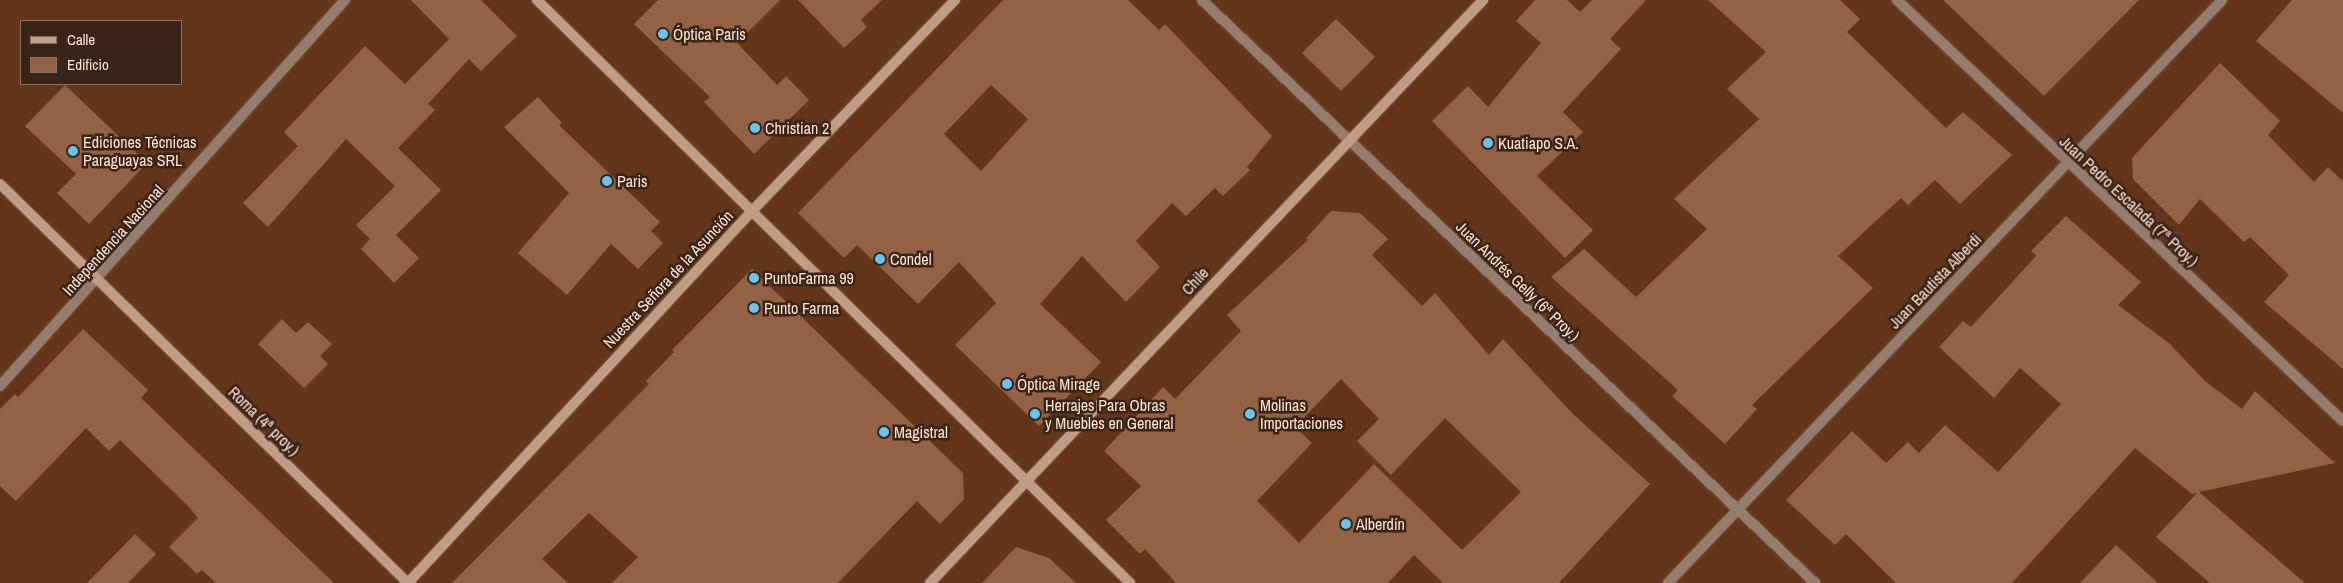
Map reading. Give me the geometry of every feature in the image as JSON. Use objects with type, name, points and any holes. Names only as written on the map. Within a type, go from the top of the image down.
[{"type":"street","name":"Independencia Nacional","points":[[0,386],[98,280],[345,0]]},
{"type":"street","points":[[538,0],[1130,583]]},
{"type":"street","name":"Nuestra Señora de la Asunción","points":[[408,583],[752,211],[955,0]]},
{"type":"street","name":"Juan Andrés Gelly (6ª Proy.)","points":[[1202,0],[1815,583]]},
{"type":"street","name":"Chile","points":[[930,583],[1483,0]]},
{"type":"street","name":"Juan Pedro Escalada (7ª Proy.)","points":[[1897,0],[2067,164],[2343,421]]},
{"type":"street","name":"Juan Bautista Alberdi","points":[[1668,583],[2222,0]]},
{"type":"street","name":"Roma (4ª proy.)","points":[[0,184],[408,583]]},
{"type":"building","points":[[411,0],[481,0],[517,36],[481,71],[469,59],[428,104],[435,110],[398,148],[441,190],[396,235],[419,258],[394,283],[361,249],[370,239],[356,225],[395,186],[346,139],[268,227],[243,203],[298,146],[284,132],[365,46],[405,84],[449,39]]},
{"type":"building","points":[[658,0],[780,0],[737,43],[777,85],[786,76],[809,100],[754,154],[704,102],[710,97],[634,24]]},
{"type":"building","points":[[798,0],[882,0],[861,20],[867,27],[844,48]]},
{"type":"building","points":[[1003,0],[1128,0],[1159,30],[1165,24],[1272,136],[1247,167],[1250,170],[1223,196],[1215,188],[1186,216],[1172,203],[1136,241],[1160,267],[1126,302],[1082,256],[1040,304],[1101,362],[1039,426],[955,345],[996,303],[959,262],[918,304],[857,245],[844,258],[798,213]],"holes":[[[991,85],[1028,119],[981,171],[944,134]]]},
{"type":"building","points":[[1535,0],[1567,0],[1580,12],[1592,0],[1646,0],[1610,39],[1621,49],[1563,112],[1583,132],[1537,176],[1593,230],[1565,258],[1432,121],[1468,86],[1488,107],[1541,43],[1516,21]]},
{"type":"building","points":[[1708,0],[1840,0],[1860,19],[1847,32],[1946,128],[1963,112],[2012,155],[1960,204],[1935,180],[1908,205],[1901,198],[1838,256],[1873,288],[1752,405],[1757,409],[1725,444],[1672,396],[1678,390],[1551,277],[1584,249],[1636,297],[1707,229],[1674,199],[1759,119],[1727,89],[1766,52]]},
{"type":"building","points":[[1943,0],[2139,0],[2044,96]]},
{"type":"building","points":[[2292,0],[2343,0],[2343,113],[2256,41]]},
{"type":"building","points":[[1336,19],[1375,57],[1341,91],[1302,53]]},
{"type":"building","points":[[2220,63],[2280,121],[2268,135],[2314,182],[2328,167],[2343,181],[2343,369],[2264,302],[2289,275],[2250,237],[2244,242],[2200,199],[2179,225],[2133,179],[2132,158]]},
{"type":"building","points":[[65,85],[147,163],[89,224],[57,193],[76,174],[25,126]]},
{"type":"building","points":[[538,97],[562,123],[559,125],[660,222],[651,231],[663,243],[638,269],[611,244],[567,295],[518,253],[569,193],[504,127]]},
{"type":"building","points":[[1331,211],[1360,213],[1388,239],[1372,255],[1422,306],[1435,293],[1489,355],[1503,339],[1573,414],[1650,484],[1559,583],[1443,583],[1414,555],[1388,583],[1176,583],[1145,549],[1140,554],[1106,520],[1141,486],[1104,451],[1163,387],[1175,399],[1241,331],[1227,315],[1308,240],[1306,238]],"holes":[[[1341,379],[1379,419],[1357,441],[1391,475],[1445,418],[1521,492],[1462,550],[1374,464],[1299,543],[1257,501],[1312,443],[1295,427]]]},
{"type":"building","points":[[2066,216],[2141,282],[2118,305],[2170,344],[2205,381],[2242,409],[2255,391],[2335,463],[2199,492],[2305,583],[2210,583],[2156,537],[2197,493],[2192,494],[2135,448],[2012,583],[1896,583],[1846,534],[1835,545],[1786,500],[1852,431],[1886,463],[1908,442],[1919,453],[1945,425],[1998,472],[2061,404],[2020,368],[1994,398],[1939,347],[1963,321],[1971,327],[2036,256],[2031,251]]},
{"type":"building","points":[[752,269],[963,473],[964,499],[940,524],[917,501],[838,583],[612,583],[638,557],[589,513],[542,559],[568,583],[452,583],[649,384],[646,381],[674,352],[672,350]]},
{"type":"building","points":[[282,319],[296,333],[308,322],[332,344],[320,356],[328,364],[304,388],[258,344]]},
{"type":"building","points":[[83,329],[148,390],[141,398],[334,583],[216,583],[202,570],[197,574],[169,547],[198,518],[120,440],[109,451],[86,428],[16,501],[0,486],[0,409],[15,394],[18,397]]},
{"type":"building","points":[[135,534],[156,554],[128,583],[87,583]]},
{"type":"building","points":[[2116,545],[2158,583],[2080,583]]},
{"type":"building","points":[[1016,547],[1049,558],[1076,583],[982,583]]},
{"type":"place","name":"Óptica Paris","points":[[663,34]]},
{"type":"place","name":"Christian 2","points":[[755,128]]},
{"type":"place","name":"Kuatiapo S.A.","points":[[1488,143]]},
{"type":"place","name":"Ediciones Técnicas Paraguayas SRL","points":[[73,151]]},
{"type":"place","name":"Paris","points":[[607,181]]},
{"type":"place","name":"Condel","points":[[880,259]]},
{"type":"place","name":"PuntoFarma 99","points":[[754,278]]},
{"type":"place","name":"Punto Farma","points":[[754,308]]},
{"type":"place","name":"Óptica Mirage","points":[[1007,384]]},
{"type":"place","name":"Herrajes Para Obras y Muebles en General","points":[[1035,414]]},
{"type":"place","name":"Molinas Importaciones","points":[[1250,414]]},
{"type":"place","name":"Magistral","points":[[884,432]]},
{"type":"place","name":"Alberdín","points":[[1346,524]]}]
